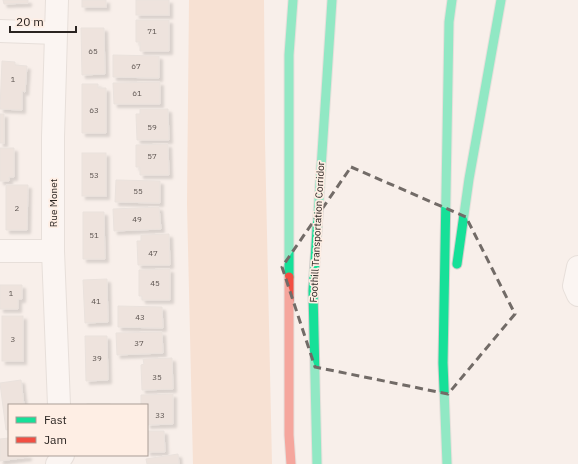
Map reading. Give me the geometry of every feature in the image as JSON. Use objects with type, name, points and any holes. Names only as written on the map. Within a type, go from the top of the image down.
[{"type":"highway","points":[[292,464],[289,435],[289,55],[293,0]]},
{"type":"highway","name":"Foothill Transportation Corridor","points":[[317,464],[313,290],[332,0]]},
{"type":"highway","points":[[447,464],[443,363],[449,22],[452,0]]},
{"type":"highway","points":[[456,271],[468,178],[501,0]]},
{"type":"highway","points":[[443,363],[454,286]]},
{"type":"street","name":"Rue Monet","points":[[57,0],[53,137],[54,251],[59,404]]},
{"type":"street","points":[[0,31],[56,33]]},
{"type":"street","points":[[0,251],[54,251]]},
{"type":"street","points":[[578,267],[574,286],[578,295]]},
{"type":"highlighted area","points":[[351,167],[466,217],[515,314],[448,394],[315,367],[282,267]]},
{"type":"shaded area","points":[[189,0],[264,0],[265,142],[272,464],[193,464],[187,204]]},
{"type":"building","points":[[3,0],[28,0],[28,3],[4,4]]},
{"type":"building","points":[[82,0],[106,0],[106,7],[82,7]]},
{"type":"building","points":[[136,0],[169,0],[169,15],[136,15]]},
{"type":"building","points":[[136,20],[169,20],[169,51],[140,51],[140,42],[136,42]]},
{"type":"building","points":[[81,28],[104,28],[105,74],[82,75]]},
{"type":"building","points":[[113,55],[159,56],[159,78],[113,77]]},
{"type":"building","points":[[2,61],[15,62],[15,65],[27,66],[25,92],[22,91],[22,110],[0,109]]},
{"type":"building","points":[[160,82],[160,104],[114,104],[113,83]]},
{"type":"building","points":[[82,84],[98,84],[98,88],[106,88],[106,133],[82,133]]},
{"type":"building","points":[[140,109],[168,109],[169,140],[137,140],[136,114],[140,114]]},
{"type":"building","points":[[0,114],[4,114],[4,143],[0,143]]},
{"type":"building","points":[[168,144],[169,175],[140,175],[140,167],[136,167],[136,145]]},
{"type":"building","points":[[0,148],[14,148],[14,177],[9,177],[9,181],[0,181]]},
{"type":"building","points":[[82,153],[106,153],[106,196],[82,196]]},
{"type":"building","points":[[116,180],[160,181],[160,203],[115,202]]},
{"type":"building","points":[[6,185],[28,185],[27,230],[6,230]]},
{"type":"building","points":[[159,207],[161,229],[114,231],[113,209]]},
{"type":"building","points":[[83,212],[104,212],[105,259],[83,259]]},
{"type":"building","points":[[169,234],[170,265],[138,265],[137,241],[141,241],[141,235]]},
{"type":"building","points":[[170,269],[170,300],[142,300],[142,296],[139,296],[139,270]]},
{"type":"building","points":[[107,279],[108,322],[85,323],[83,280]]},
{"type":"building","points":[[0,285],[22,285],[22,299],[18,299],[18,309],[0,309]]},
{"type":"building","points":[[118,306],[162,307],[163,328],[118,327]]},
{"type":"building","points":[[2,316],[23,316],[23,361],[2,361]]},
{"type":"building","points":[[162,332],[163,353],[117,355],[116,333]]},
{"type":"building","points":[[85,336],[107,336],[108,380],[86,381]]},
{"type":"building","points":[[172,358],[173,389],[142,390],[141,365],[144,364],[143,359]]},
{"type":"building","points":[[21,380],[24,404],[8,404],[8,429],[6,430],[0,383]]},
{"type":"building","points":[[173,394],[173,424],[148,425],[148,404],[141,404],[141,395]]},
{"type":"building","points":[[148,431],[164,431],[165,452],[148,452]]},
{"type":"building","points":[[8,438],[8,456],[28,457],[0,461],[0,439]]},
{"type":"building","points":[[178,454],[179,464],[147,464],[146,459]]},
{"type":"traffic: fast","points":[[289,277],[289,55],[293,0]]},
{"type":"traffic: fast","points":[[317,464],[313,291],[332,0]]},
{"type":"traffic: fast","points":[[447,464],[443,363],[449,22],[452,0]]},
{"type":"traffic: fast","points":[[457,264],[469,179],[501,0]]},
{"type":"traffic: jam","points":[[289,277],[289,435],[291,464]]}]
